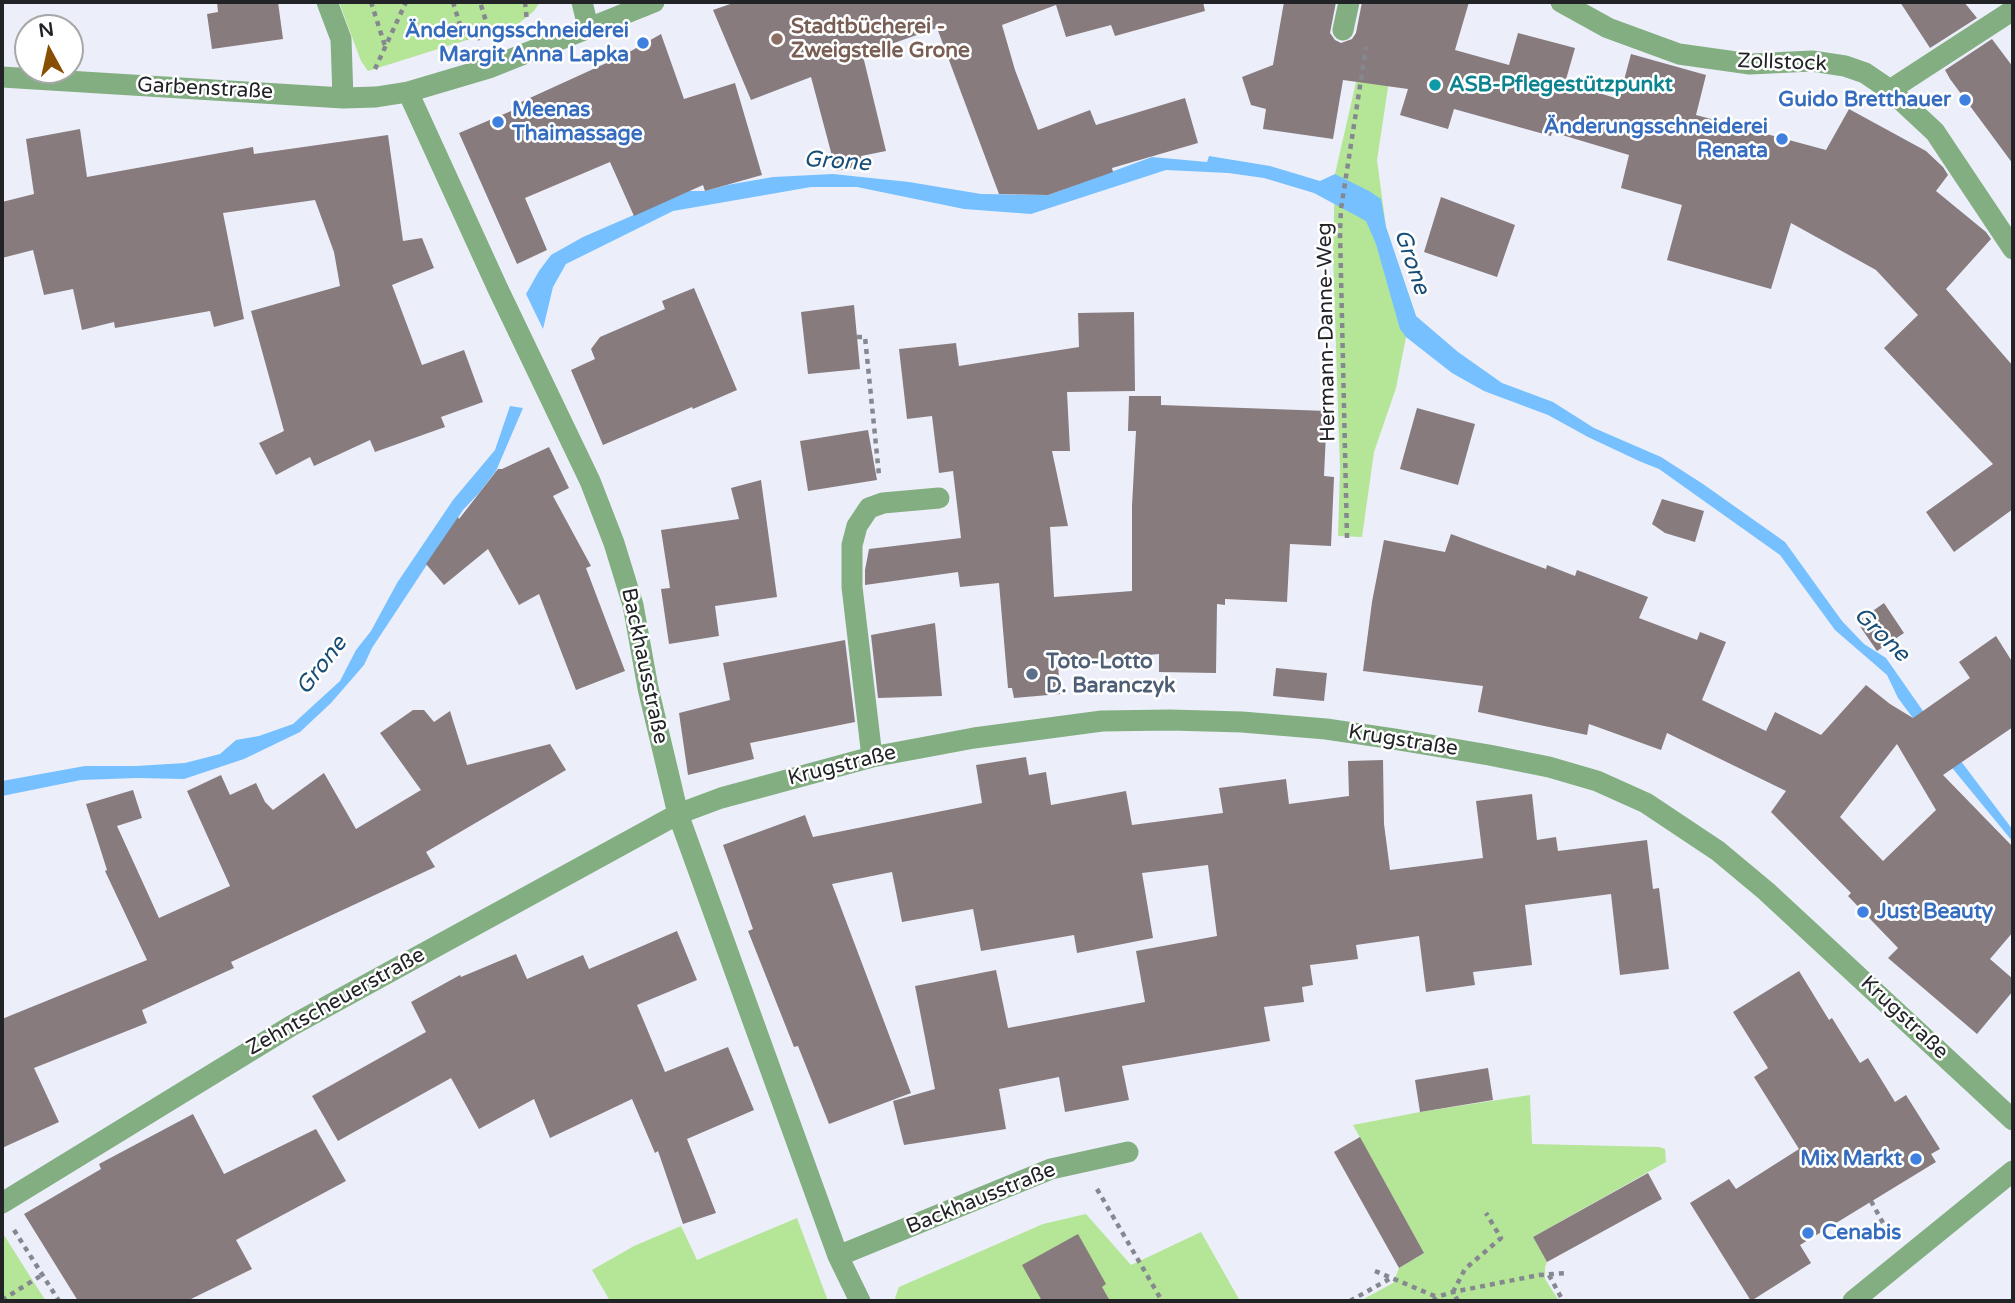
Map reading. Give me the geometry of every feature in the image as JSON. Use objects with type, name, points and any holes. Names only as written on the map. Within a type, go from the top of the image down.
[{"type":"street","points":[[327,2],[341,39],[343,98]]},
{"type":"street","points":[[582,2],[588,27]]},
{"type":"street","name":"Garbenstraße","points":[[2,77],[343,98],[376,97],[408,92],[489,68],[654,2]]},
{"type":"street","points":[[1343,30],[1349,2]]},
{"type":"street","name":"Zollstock","points":[[1561,2],[1608,28],[1679,54],[1750,64],[1812,61],[1845,65],[1865,73],[1890,90],[1935,132],[2013,249]]},
{"type":"street","points":[[1890,90],[2013,10]]},
{"type":"street","name":"Backhausstraße","points":[[408,92],[590,481],[614,543],[634,605],[648,688],[678,814],[838,1256],[860,1301]]},
{"type":"street","points":[[872,757],[852,587],[852,545],[857,526],[869,508],[883,503],[939,498]]},
{"type":"street","name":"Krugstraße","points":[[678,814],[721,798],[872,757],[974,738],[1102,722],[1206,721],[1326,729],[1549,767],[1597,781],[1646,803],[1727,858],[2013,1120]]},
{"type":"street","name":"Zehntscheuerstraße","points":[[2,1203],[290,1026],[678,814]]},
{"type":"street","name":"Backhausstraße","points":[[838,1256],[1051,1170],[1128,1152]]},
{"type":"street","points":[[1853,1301],[2013,1171]]},
{"type":"path","points":[[372,2],[385,47]]},
{"type":"path","points":[[376,97],[373,74],[407,2]]},
{"type":"path","points":[[453,2],[464,37],[478,34]]},
{"type":"path","name":"Hermann-Danne-Weg","points":[[1347,538],[1341,209],[1367,43]]},
{"type":"path","points":[[857,337],[865,337],[883,503]]},
{"type":"path","points":[[1081,1161],[1162,1301]]},
{"type":"path","points":[[1871,1200],[1903,1260]]},
{"type":"path","points":[[1458,1301],[1454,1292],[1465,1269],[1501,1238],[1486,1213]]},
{"type":"path","points":[[12,1227],[59,1301]]},
{"type":"path","points":[[1375,1271],[1435,1299],[1454,1292],[1539,1275],[1567,1273]]},
{"type":"path","points":[[2,1300],[42,1275]]},
{"type":"path","points":[[1549,1275],[1563,1301]]},
{"type":"path","points":[[1350,1301],[1391,1278]]},
{"type":"green space","points":[[339,2],[540,2],[534,11],[518,24],[368,71],[361,61]]},
{"type":"green space","points":[[1368,2],[1401,2],[1377,160],[1386,227],[1416,316],[1406,337],[1396,388],[1374,452],[1362,537],[1338,536],[1340,469],[1333,254],[1335,174],[1356,82]]},
{"type":"green space","points":[[1530,1095],[1532,1144],[1665,1149],[1666,1162],[1533,1237],[1547,1262],[1545,1279],[1559,1301],[1360,1301],[1393,1283],[1399,1268],[1424,1253],[1353,1125]]},
{"type":"green space","points":[[1086,1214],[1131,1265],[1201,1232],[1240,1301],[897,1301],[895,1298],[899,1287],[1043,1224]]},
{"type":"green space","points":[[797,1218],[828,1301],[610,1301],[592,1270],[634,1246],[681,1226],[697,1260]]},
{"type":"green space","points":[[2,1232],[33,1281],[46,1301],[2,1301]]},
{"type":"water","points":[[1209,156],[1270,166],[1320,181],[1335,174],[1381,199],[1386,227],[1416,316],[1458,352],[1502,383],[1553,402],[1594,428],[1661,457],[1785,542],[1842,621],[1864,644],[1886,658],[2013,830],[2013,842],[1930,741],[1898,698],[1887,675],[1835,630],[1780,555],[1659,469],[1588,437],[1548,415],[1484,391],[1452,373],[1406,337],[1400,329],[1376,244],[1366,221],[1314,193],[1264,178],[1166,170],[1031,214],[964,209],[857,187],[811,187],[673,211],[566,264],[553,287],[543,329],[526,294],[551,255],[583,237],[689,191],[705,191],[773,177],[833,174],[909,182],[981,194],[1048,195],[1152,157],[1207,162]]},
{"type":"water","points":[[510,406],[523,408],[496,471],[463,510],[372,648],[364,665],[331,703],[300,732],[244,759],[184,779],[81,780],[2,796],[2,781],[85,766],[185,763],[220,754],[236,740],[259,736],[293,724],[340,681],[397,583],[453,500],[495,450]]},
{"type":"building","points":[[217,2],[278,2],[283,39],[212,49],[207,14],[218,12]]},
{"type":"building","points":[[736,2],[1203,2],[1205,11],[1115,36],[1111,25],[1066,37],[1056,5],[1002,25],[1015,70],[1038,130],[1090,110],[1096,125],[1185,98],[1198,143],[1112,168],[1113,172],[1048,195],[999,194],[937,28],[871,51],[872,55],[863,56],[886,151],[861,156],[863,165],[836,171],[811,77],[751,100],[713,10]]},
{"type":"building","points":[[1284,2],[1336,2],[1330,33],[1341,43],[1352,39],[1356,33],[1362,2],[1469,2],[1455,50],[1509,65],[1518,33],[1575,48],[1565,83],[1619,99],[1631,54],[1706,75],[1696,115],[1826,150],[1849,109],[1926,151],[1948,175],[1936,191],[1991,239],[1946,289],[2013,366],[2013,509],[1954,552],[1926,512],[1993,464],[1884,348],[1918,315],[1876,270],[1791,223],[1771,289],[1667,260],[1682,205],[1621,188],[1629,155],[1552,132],[1551,136],[1454,109],[1448,129],[1400,115],[1408,89],[1343,80],[1333,139],[1263,129],[1266,109],[1251,105],[1242,77],[1273,65]]},
{"type":"building","points":[[1900,2],[1964,2],[1977,18],[1930,48]]},
{"type":"building","points":[[661,34],[684,99],[735,83],[762,175],[705,191],[703,185],[634,216],[610,162],[525,198],[547,250],[517,264],[459,133],[523,106],[521,102],[624,55]]},
{"type":"building","points":[[1992,39],[2013,67],[2013,164],[1945,70]]},
{"type":"building","points":[[80,129],[87,177],[253,147],[254,154],[388,135],[403,241],[422,238],[434,268],[392,285],[422,365],[464,350],[483,402],[441,417],[445,427],[375,452],[370,440],[314,466],[310,457],[276,475],[259,443],[284,431],[251,311],[340,286],[334,252],[315,200],[223,213],[244,319],[214,327],[210,311],[115,328],[114,322],[82,330],[73,289],[44,295],[33,250],[2,258],[2,202],[34,194],[26,139]]},
{"type":"building","points":[[1441,197],[1515,225],[1497,277],[1424,252]]},
{"type":"building","points":[[694,288],[737,390],[603,445],[571,370],[595,359],[591,349],[600,337],[665,309],[662,301]]},
{"type":"building","points":[[854,305],[860,369],[808,374],[801,312]]},
{"type":"building","points":[[1134,312],[1135,391],[1067,392],[1070,451],[1052,451],[1068,526],[1050,527],[1054,597],[1132,591],[1132,506],[1136,431],[1128,431],[1129,396],[1161,396],[1161,405],[1327,411],[1324,476],[1334,477],[1331,546],[1290,544],[1287,602],[1225,599],[1225,605],[1217,604],[1216,673],[1159,672],[1159,654],[1058,663],[1060,694],[1014,698],[1012,688],[1008,688],[999,583],[960,587],[958,572],[865,585],[869,549],[961,538],[953,471],[939,473],[932,416],[907,419],[899,349],[956,343],[959,366],[1079,347],[1078,313]]},
{"type":"building","points":[[1417,408],[1475,424],[1458,485],[1400,469]]},
{"type":"building","points":[[868,430],[877,480],[808,491],[800,441]]},
{"type":"building","points":[[549,447],[569,488],[553,496],[591,566],[586,568],[625,671],[576,690],[539,594],[519,605],[488,549],[444,585],[426,564],[458,517],[459,519],[498,469]]},
{"type":"building","points":[[761,480],[777,597],[715,606],[719,636],[669,644],[661,589],[670,588],[661,530],[739,519],[731,488]]},
{"type":"building","points":[[1662,499],[1704,511],[1695,542],[1665,533],[1652,524]]},
{"type":"building","points":[[1451,534],[1546,569],[1547,565],[1575,576],[1577,570],[1648,597],[1639,618],[1697,640],[1700,632],[1726,642],[1702,700],[1766,731],[1775,712],[1821,735],[1866,685],[1913,718],[1970,678],[1959,662],[1996,636],[2013,663],[2013,727],[1943,775],[2013,847],[2013,932],[1990,959],[2013,979],[2013,991],[1977,1034],[1888,958],[1898,948],[1848,896],[1851,893],[1771,812],[1786,791],[1667,733],[1661,750],[1589,724],[1587,735],[1478,712],[1483,686],[1363,671],[1384,540],[1445,552]],"holes":[[[1897,744],[1936,810],[1883,861],[1840,817]]]},
{"type":"building","points":[[1884,603],[1904,633],[1877,651],[1857,622]]},
{"type":"building","points":[[935,623],[942,696],[878,698],[871,635]]},
{"type":"building","points":[[845,640],[855,722],[750,743],[754,759],[688,775],[679,713],[730,700],[723,663]]},
{"type":"building","points":[[1276,668],[1327,673],[1324,701],[1273,696]]},
{"type":"building","points":[[413,710],[424,710],[434,722],[450,711],[467,765],[550,744],[566,770],[426,852],[435,867],[231,962],[234,968],[142,1010],[147,1023],[34,1068],[59,1122],[2,1148],[2,1019],[147,960],[105,871],[107,870],[86,804],[133,790],[142,818],[117,826],[159,918],[230,886],[187,791],[221,775],[230,795],[256,783],[265,802],[273,810],[324,773],[356,829],[421,790],[380,733]]},
{"type":"building","points":[[1026,757],[1029,775],[1046,772],[1051,805],[1126,791],[1132,825],[1223,813],[1219,788],[1286,779],[1289,804],[1349,796],[1348,761],[1383,760],[1384,824],[1390,870],[1483,858],[1476,801],[1532,794],[1537,840],[1556,837],[1558,851],[1647,840],[1653,889],[1659,888],[1669,969],[1620,975],[1611,894],[1525,905],[1532,965],[1473,972],[1475,985],[1426,992],[1419,936],[1356,945],[1358,959],[1310,965],[1313,985],[1302,987],[1304,1002],[1264,1007],[1270,1041],[1122,1066],[1129,1100],[1065,1112],[1059,1077],[999,1089],[1006,1129],[904,1145],[893,1101],[935,1089],[915,986],[996,970],[1008,1028],[1145,1002],[1136,951],[1217,936],[1208,865],[1142,873],[1153,938],[1077,953],[1074,935],[981,951],[973,909],[902,922],[892,872],[832,884],[911,1093],[829,1124],[798,1046],[794,1047],[748,931],[753,929],[723,845],[805,815],[813,837],[982,803],[976,765]]},
{"type":"building","points":[[677,931],[697,980],[637,1005],[665,1072],[728,1047],[754,1110],[687,1139],[716,1213],[683,1224],[658,1151],[655,1153],[632,1099],[550,1138],[534,1099],[479,1129],[451,1078],[338,1141],[312,1096],[426,1032],[411,1002],[460,975],[461,977],[516,954],[527,979],[583,955],[589,969]]},
{"type":"building","points":[[1799,971],[1860,1063],[1868,1058],[1895,1102],[1906,1095],[1940,1149],[1931,1154],[1936,1162],[1800,1245],[1811,1263],[1751,1301],[1690,1203],[1729,1179],[1736,1189],[1799,1149],[1754,1077],[1768,1068],[1733,1012]]},
{"type":"building","points":[[1488,1068],[1493,1100],[1420,1112],[1415,1080]]},
{"type":"building","points":[[193,1114],[224,1174],[316,1129],[346,1181],[236,1240],[252,1269],[187,1301],[78,1301],[24,1214],[101,1169],[99,1164]]},
{"type":"building","points":[[1360,1137],[1424,1253],[1399,1268],[1334,1152]]},
{"type":"building","points":[[1648,1173],[1662,1199],[1547,1262],[1533,1237]]},
{"type":"building","points":[[1078,1234],[1106,1284],[1102,1287],[1110,1301],[1042,1301],[1022,1265]]},
{"type":"place","name":"Stadtbücherei - Zweigstelle Grone","points":[[777,39]]},
{"type":"place","name":"Änderungsschneiderei Margit Anna Lapka","points":[[643,43]]},
{"type":"place","name":"ASB-Pflegestützpunkt","points":[[1435,85]]},
{"type":"place","name":"Guido Bretthauer","points":[[1965,100]]},
{"type":"place","name":"Meenas Thaimassage","points":[[498,122]]},
{"type":"place","name":"Änderungsschneiderei Renata","points":[[1782,139]]},
{"type":"place","name":"Toto-Lotto D. Baranczyk","points":[[1032,674]]},
{"type":"place","name":"Just Beauty","points":[[1863,912]]},
{"type":"place","name":"Mix Markt","points":[[1916,1159]]},
{"type":"place","name":"Cenabis","points":[[1808,1233]]},
{"type":"water label","name":"Grone","points":[[837,162]]},
{"type":"water label","name":"Grone","points":[[1411,262]]},
{"type":"water label","name":"Grone","points":[[1881,635]]},
{"type":"water label","name":"Grone","points":[[322,666]]}]
